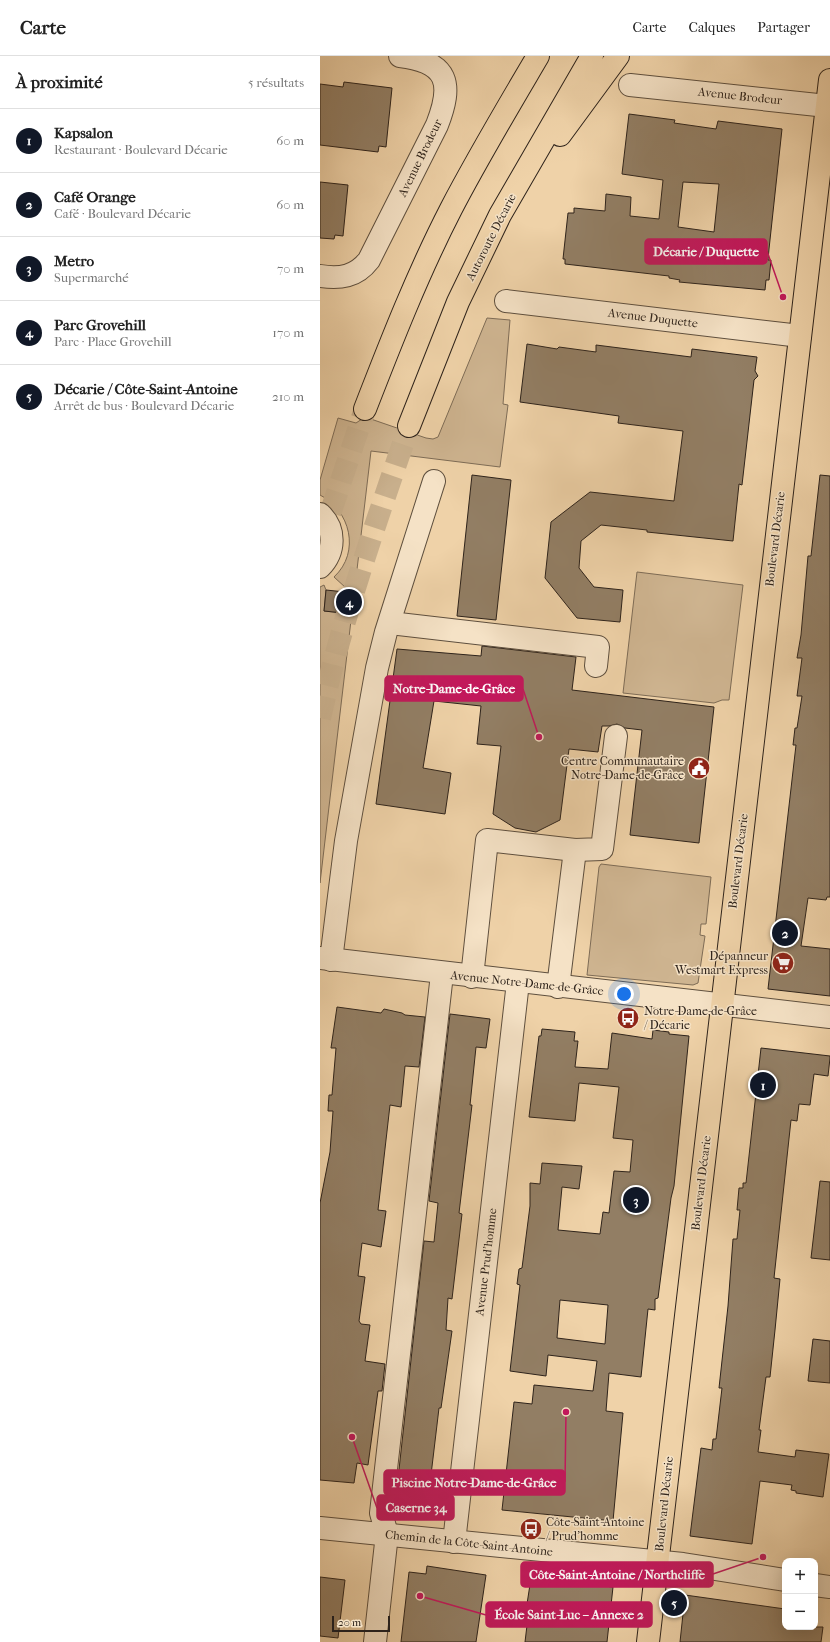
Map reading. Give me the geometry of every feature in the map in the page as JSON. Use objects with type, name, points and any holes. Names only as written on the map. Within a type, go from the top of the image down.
[{"type":"main road","points":[[521,84],[531,56]]},
{"type":"main road","points":[[365,410],[386,354],[450,210],[492,132],[538,56]]},
{"type":"main road","name":"Autoroute Décarie","points":[[409,426],[458,302],[500,215],[592,56]]},
{"type":"main road","points":[[500,215],[618,56]]},
{"type":"main road","name":"Boulevard Décarie","points":[[648,1642],[830,80]]},
{"type":"street","name":"Avenue Brodeur","points":[[320,276],[337,278],[352,274],[362,268],[369,260],[436,126],[445,101],[445,85],[441,74],[437,69],[422,60],[400,56]]},
{"type":"street","name":"Avenue Brodeur","points":[[630,85],[827,106]]},
{"type":"street","name":"Avenue Duquette","points":[[506,301],[800,336]]},
{"type":"street","points":[[326,959],[377,668],[434,481]]},
{"type":"street","points":[[320,514],[330,528],[332,543],[328,557],[320,567]]},
{"type":"street","points":[[390,623],[598,646],[596,666]]},
{"type":"street","points":[[472,977],[487,840],[574,850],[602,849],[616,736]]},
{"type":"street","points":[[558,987],[574,850]]},
{"type":"street","name":"Avenue Notre-Dame-de-Grâce","points":[[326,959],[442,974],[830,1017]]},
{"type":"street","points":[[375,1642],[387,1534],[381,1513],[442,974]]},
{"type":"street","name":"Avenue Prud'homme","points":[[454,1542],[518,982]]},
{"type":"street","name":"Chemin de la Côte-Saint-Antoine","points":[[320,1528],[658,1562],[782,1580]]},
{"type":"street","points":[[818,1585],[830,1587]]},
{"type":"shaded area","points":[[487,318],[510,320],[503,404],[508,405],[500,467],[371,451],[320,883],[320,587],[324,585],[326,590],[324,611],[343,613],[346,588],[334,577],[342,567],[347,556],[349,544],[345,521],[339,511],[320,495],[320,480],[338,418],[356,423],[365,417],[426,438],[433,439],[438,437]]},
{"type":"shaded area","points":[[637,572],[743,585],[729,700],[722,700],[714,703],[623,693]]},
{"type":"shaded area","points":[[601,864],[711,877],[706,924],[701,924],[700,935],[705,936],[698,983],[693,985],[587,975],[599,867]]},
{"type":"building","points":[[344,82],[392,88],[386,147],[379,146],[378,152],[320,145],[320,84],[343,87]]},
{"type":"building","points":[[629,114],[675,120],[674,123],[716,129],[718,121],[782,129],[768,260],[771,260],[769,280],[766,280],[765,290],[679,282],[680,280],[669,278],[669,276],[565,264],[565,259],[563,259],[568,213],[574,213],[574,208],[605,211],[606,194],[631,197],[630,216],[659,219],[663,180],[622,174]],"holes":[[[683,182],[719,184],[714,232],[678,227]]]},
{"type":"building","points":[[320,182],[348,185],[343,236],[335,235],[334,239],[320,238]]},
{"type":"building","points":[[527,344],[557,349],[559,347],[596,352],[596,345],[691,357],[692,349],[757,357],[755,371],[758,376],[754,380],[742,485],[739,484],[733,541],[647,532],[647,530],[601,525],[581,541],[579,568],[594,587],[623,590],[620,622],[577,618],[545,578],[551,522],[590,492],[674,501],[683,431],[618,423],[619,416],[520,402]]},
{"type":"building","points":[[472,475],[511,480],[496,620],[457,616]]},
{"type":"building","points":[[820,475],[830,476],[830,897],[827,897],[826,900],[808,898],[801,946],[830,949],[830,996],[768,989],[796,745],[793,745],[802,696],[797,696],[802,658],[797,658],[801,635],[808,556],[811,556]]},
{"type":"building","points":[[326,590],[345,592],[343,613],[324,611]]},
{"type":"building","points":[[482,646],[576,657],[572,690],[714,707],[699,843],[630,835],[642,730],[625,728],[617,724],[602,726],[598,752],[569,749],[560,820],[536,832],[515,828],[493,814],[501,746],[477,744],[481,706],[434,701],[423,768],[451,773],[445,814],[376,804],[397,649],[481,656]]},
{"type":"building","points":[[337,1007],[381,1013],[384,1009],[405,1015],[425,1017],[419,1067],[405,1066],[401,1107],[390,1105],[378,1210],[386,1211],[381,1247],[362,1243],[358,1276],[365,1277],[359,1321],[361,1324],[370,1325],[365,1361],[385,1364],[382,1391],[378,1391],[368,1465],[357,1463],[354,1483],[320,1480],[320,1203],[330,1152],[333,1111],[328,1111],[329,1095],[332,1095],[336,1048],[331,1048]]},
{"type":"building","points":[[450,1014],[490,1019],[486,1048],[476,1047],[470,1105],[472,1105],[459,1213],[462,1214],[452,1299],[448,1298],[446,1330],[452,1331],[441,1408],[439,1408],[428,1500],[396,1497],[424,1241],[434,1242],[438,1203],[429,1201]]},
{"type":"building","points":[[542,1029],[575,1032],[574,1041],[578,1041],[575,1067],[608,1069],[612,1033],[652,1039],[653,1030],[669,1032],[669,1034],[689,1036],[674,1186],[671,1198],[658,1298],[655,1299],[655,1310],[648,1309],[641,1377],[609,1373],[606,1411],[623,1413],[613,1521],[502,1510],[514,1402],[532,1404],[534,1385],[593,1391],[597,1361],[548,1355],[546,1376],[510,1371],[520,1285],[517,1284],[519,1269],[522,1268],[530,1206],[530,1183],[540,1184],[542,1163],[582,1166],[579,1189],[562,1187],[558,1230],[600,1234],[603,1212],[609,1213],[614,1171],[630,1172],[633,1140],[613,1138],[619,1087],[579,1083],[575,1121],[529,1117],[539,1036],[541,1036]],"holes":[[[560,1300],[608,1305],[605,1344],[557,1338]]]},
{"type":"building","points":[[761,1048],[830,1056],[830,1058],[828,1076],[814,1074],[810,1105],[799,1104],[797,1121],[791,1120],[774,1278],[780,1279],[775,1330],[770,1377],[766,1377],[759,1430],[761,1430],[758,1452],[795,1457],[796,1450],[829,1454],[823,1497],[796,1493],[796,1491],[791,1490],[792,1485],[760,1481],[752,1544],[690,1536],[701,1448],[712,1450],[713,1439],[716,1439],[722,1388],[719,1388],[728,1306],[733,1239],[737,1239],[740,1210],[737,1210],[739,1188],[743,1188],[743,1183],[746,1183]]},
{"type":"building","points":[[820,1181],[830,1182],[830,1260],[811,1258]]},
{"type":"building","points":[[813,1339],[830,1341],[830,1383],[808,1381]]},
{"type":"building","points":[[427,1566],[486,1575],[476,1642],[401,1642],[409,1572],[426,1574]]},
{"type":"building","points":[[320,1577],[345,1580],[338,1638],[320,1636]]},
{"type":"building","points":[[531,1578],[613,1587],[607,1642],[525,1642],[528,1617],[525,1617]]},
{"type":"building","points":[[685,1595],[782,1609],[782,1630],[818,1630],[818,1627],[823,1627],[821,1642],[680,1642]]},
{"type":"tunnel","points":[[320,544],[365,409]]},
{"type":"tunnel","points":[[320,718],[349,607],[409,426]]},
{"type":"place","name":"Décarie / Duquette","points":[[783,297]]},
{"type":"place","name":"Parc Grovehill","points":[[349,602]]},
{"type":"place","name":"Notre-Dame-de-Grâce","points":[[539,737]]},
{"type":"place","name":"Centre Communautaire Notre-Dame-de-Grâce","points":[[699,768]]},
{"type":"place","name":"Café Orange","points":[[785,933]]},
{"type":"place","name":"Dépanneur Westmart Express","points":[[783,963]]},
{"type":"place","name":"Notre-Dame-de-Grâce / Décarie","points":[[628,1018]]},
{"type":"place","name":"Kapsalon","points":[[763,1085]]},
{"type":"place","name":"Metro","points":[[636,1200]]},
{"type":"place","name":"Piscine Notre-Dame-de-Grâce","points":[[566,1412]]},
{"type":"place","name":"Caserne 34","points":[[352,1437]]},
{"type":"place","name":"Côte-Saint-Antoine / Prud'homme","points":[[531,1529]]},
{"type":"place","name":"Côte-Saint-Antoine / Northcliffe","points":[[763,1557]]},
{"type":"place","name":"École Saint-Luc – Annexe 2","points":[[420,1596]]},
{"type":"place","name":"Décarie / Côte-Saint-Antoine","points":[[674,1603]]}]
